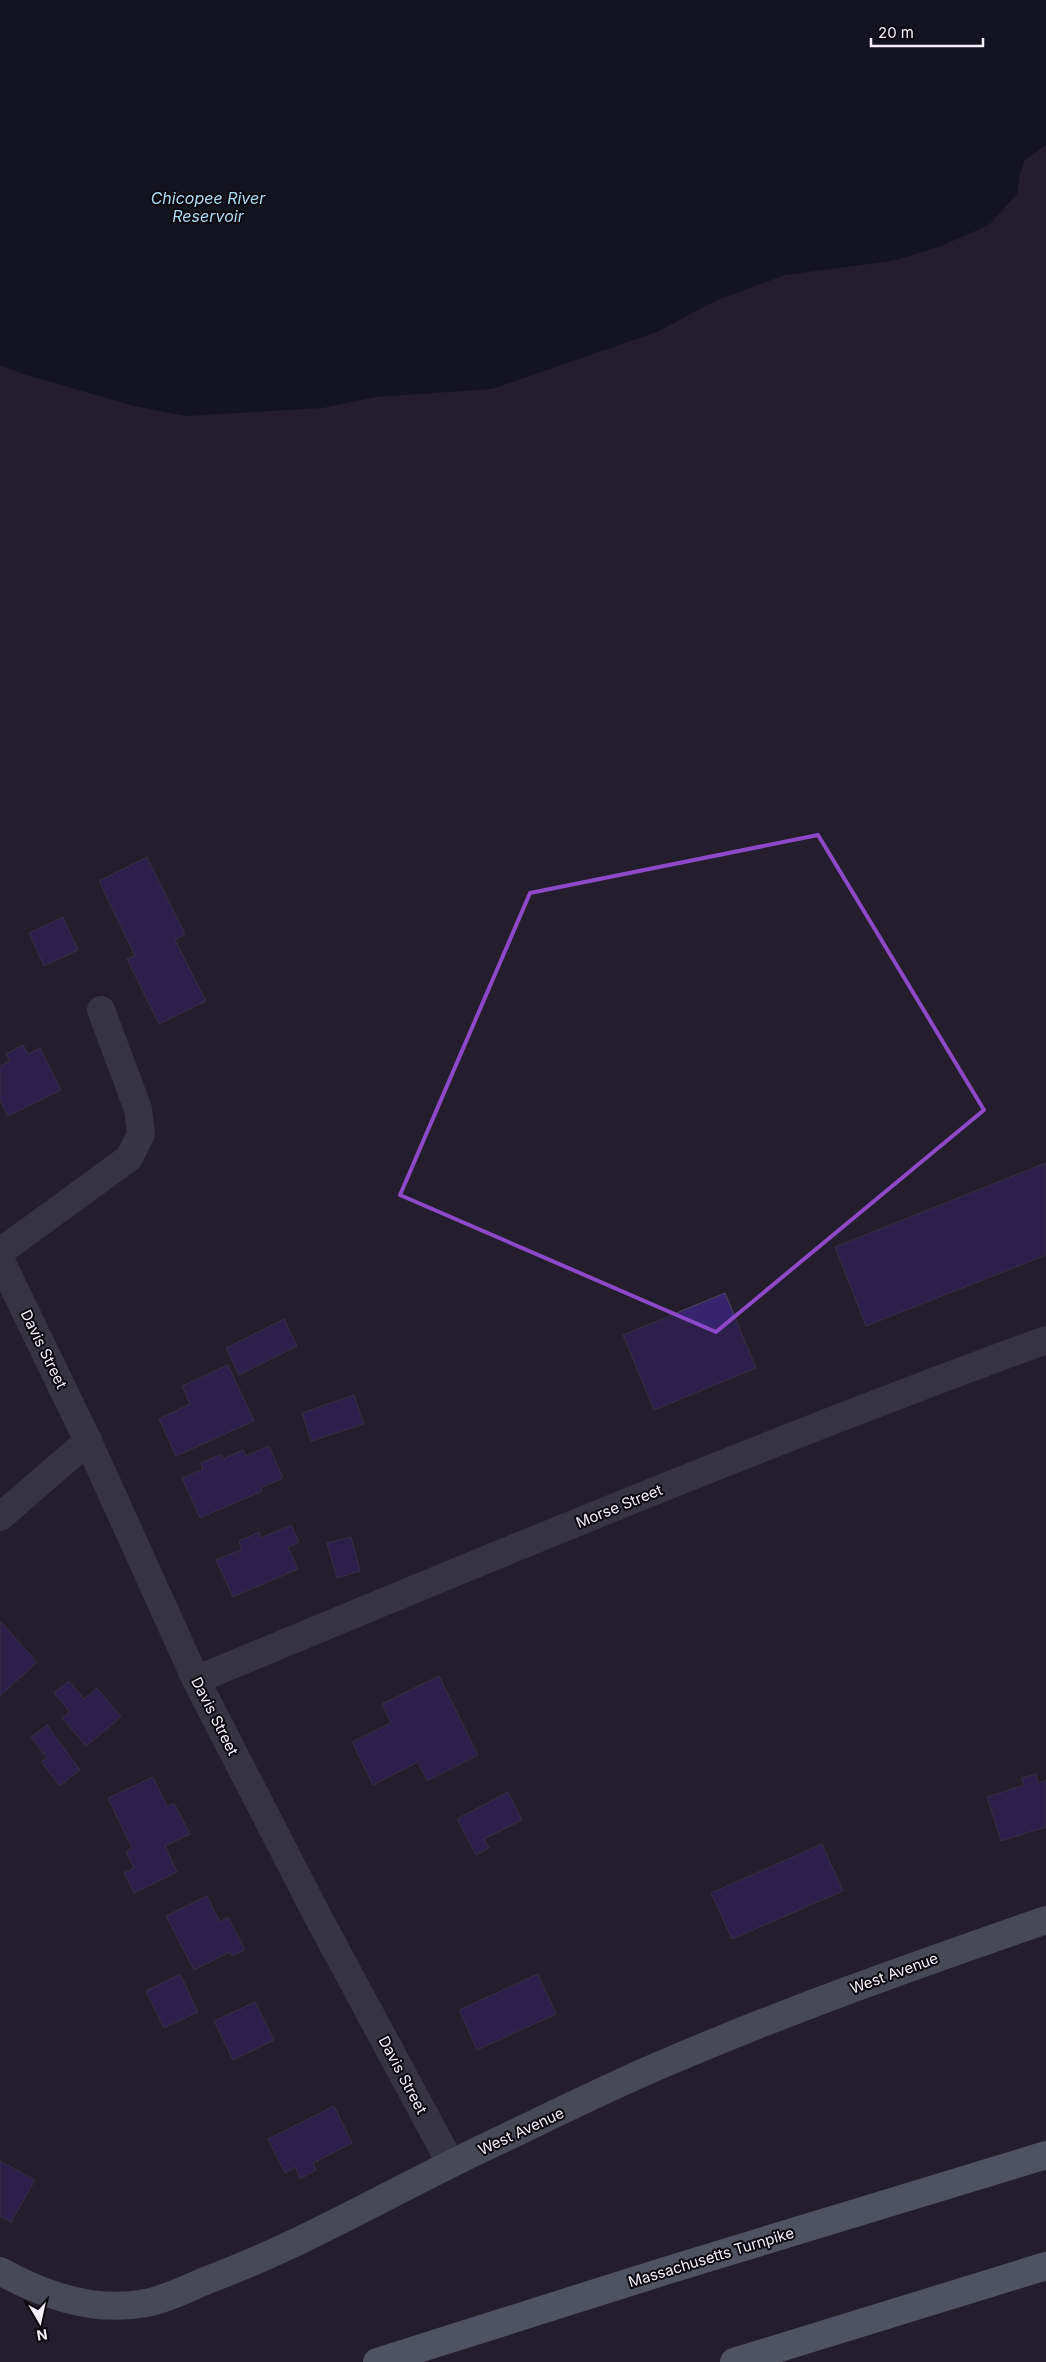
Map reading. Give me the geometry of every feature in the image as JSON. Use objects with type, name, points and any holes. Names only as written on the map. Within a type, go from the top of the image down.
[{"type":"highway","name":"Massachusetts Turnpike","points":[[377,2362],[665,2271],[1046,2155]]},
{"type":"highway","points":[[734,2362],[1046,2266]]},
{"type":"main road","name":"West Avenue","points":[[0,2271],[28,2287],[83,2304],[118,2306],[148,2303],[263,2259],[451,2164],[642,2074],[773,2019],[900,1970],[1046,1920]]},
{"type":"street","points":[[0,1252],[129,1158],[141,1134],[138,1109],[101,1010]]},
{"type":"street","name":"Davis Street","points":[[0,1258],[88,1441],[196,1680],[317,1915],[451,2164]]},
{"type":"street","name":"Morse Street","points":[[196,1680],[463,1569],[822,1425],[1046,1340]]},
{"type":"street","points":[[0,1517],[88,1441]]},
{"type":"highlighted area","points":[[818,835],[984,1110],[716,1332],[400,1195],[530,893]]},
{"type":"water","name":"Chicopee River Reservoir","points":[[0,0],[1046,0],[1046,145],[1025,160],[1020,174],[1017,194],[989,225],[939,247],[892,261],[785,275],[717,300],[657,332],[492,389],[376,397],[323,408],[186,416],[134,406],[26,375],[0,365]]},
{"type":"building","points":[[147,857],[185,934],[175,940],[206,1001],[159,1024],[127,959],[135,956],[99,881]]},
{"type":"building","points":[[63,917],[78,950],[44,966],[29,933]]},
{"type":"building","points":[[23,1045],[28,1054],[40,1048],[61,1090],[8,1116],[0,1100],[0,1066],[10,1061],[6,1054]]},
{"type":"building","points":[[1046,1163],[1046,1255],[866,1326],[835,1247]]},
{"type":"building","points":[[725,1293],[756,1368],[654,1410],[623,1335]]},
{"type":"building","points":[[284,1319],[297,1346],[239,1375],[226,1348]]},
{"type":"building","points":[[228,1365],[254,1421],[176,1456],[159,1419],[190,1404],[182,1386]]},
{"type":"building","points":[[354,1395],[364,1424],[311,1441],[302,1413]]},
{"type":"building","points":[[269,1446],[283,1478],[261,1488],[262,1491],[200,1518],[182,1478],[203,1469],[201,1463],[221,1454],[223,1459],[243,1450],[246,1456]]},
{"type":"building","points":[[291,1525],[299,1542],[288,1547],[298,1569],[233,1597],[216,1560],[242,1549],[239,1541],[259,1532],[261,1538]]},
{"type":"building","points":[[351,1537],[360,1571],[337,1578],[327,1543]]},
{"type":"building","points":[[0,1623],[37,1662],[0,1696]]},
{"type":"building","points":[[439,1676],[478,1755],[427,1781],[418,1762],[373,1785],[352,1742],[391,1723],[382,1704]]},
{"type":"building","points":[[69,1681],[84,1699],[97,1688],[121,1717],[86,1746],[62,1718],[70,1712],[54,1693]]},
{"type":"building","points":[[47,1725],[80,1770],[60,1786],[41,1762],[47,1758],[31,1737]]},
{"type":"building","points":[[1036,1774],[1038,1783],[1046,1780],[1046,1827],[1001,1841],[987,1797],[1024,1785],[1021,1778]]},
{"type":"building","points":[[153,1777],[167,1806],[174,1803],[190,1834],[165,1846],[177,1872],[134,1893],[124,1873],[134,1868],[126,1852],[132,1848],[108,1798]]},
{"type":"building","points":[[508,1792],[522,1820],[484,1839],[489,1848],[476,1855],[457,1819]]},
{"type":"building","points":[[822,1844],[843,1891],[732,1939],[711,1893]]},
{"type":"building","points":[[207,1896],[220,1922],[228,1917],[245,1950],[232,1956],[230,1952],[194,1970],[166,1916]]},
{"type":"building","points":[[180,1974],[198,2012],[164,2028],[146,1991]]},
{"type":"building","points":[[538,1974],[556,2014],[477,2050],[459,2010]]},
{"type":"building","points":[[255,2002],[274,2040],[233,2060],[214,2021]]},
{"type":"building","points":[[334,2106],[352,2143],[313,2163],[316,2170],[300,2179],[295,2167],[285,2173],[268,2139]]},
{"type":"building","points":[[0,2161],[35,2180],[11,2222],[0,2216]]}]
